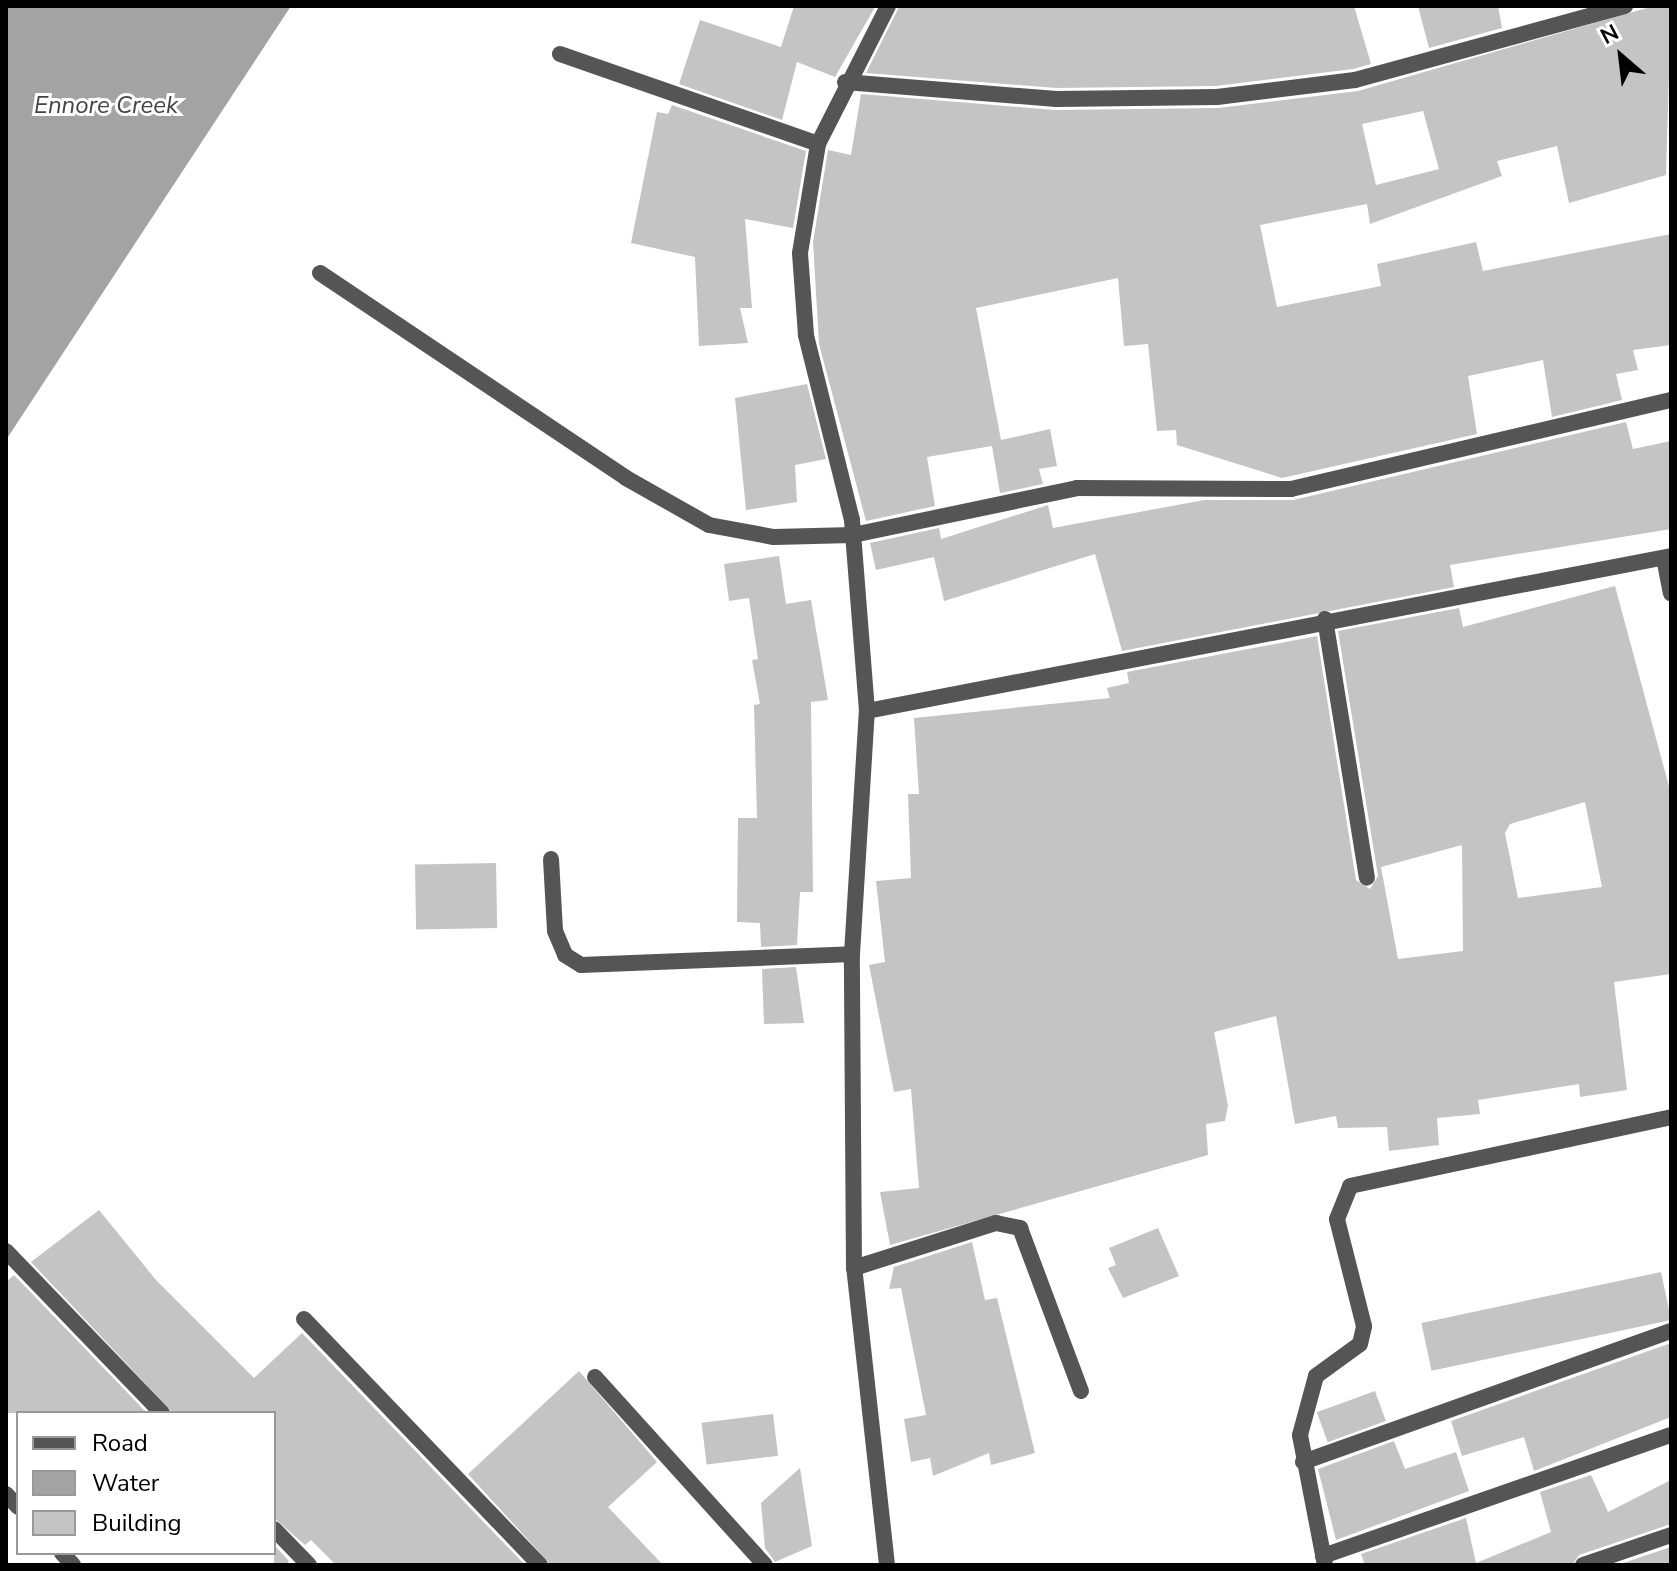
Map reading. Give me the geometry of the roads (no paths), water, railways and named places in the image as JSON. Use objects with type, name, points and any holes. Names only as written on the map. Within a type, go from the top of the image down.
[{"type":"street","points":[[887,1565],[854,1268],[852,954],[867,711],[853,535],[800,282],[818,144],[845,82],[888,6]]},
{"type":"street","points":[[845,82],[1056,99],[1217,97],[1355,80],[1625,6]]},
{"type":"street","points":[[560,54],[818,144]]},
{"type":"street","points":[[320,273],[626,478],[709,525],[774,537],[853,535],[1077,488],[1291,489],[1671,400]]},
{"type":"street","points":[[867,711],[1325,619],[1668,557],[1671,593]]},
{"type":"street","points":[[1325,619],[1367,878]]},
{"type":"street","points":[[551,859],[555,931],[565,955],[581,965],[852,954]]},
{"type":"street","points":[[1671,1117],[1350,1186],[1337,1219],[1364,1326],[1360,1344],[1316,1376],[1300,1435],[1324,1560],[1671,1435]]},
{"type":"street","points":[[854,1268],[996,1223],[1020,1228],[1081,1391]]},
{"type":"street","points":[[6,1251],[160,1411]]},
{"type":"street","points":[[304,1319],[540,1565]]},
{"type":"street","points":[[1303,1462],[1671,1331]]},
{"type":"street","points":[[595,1377],[765,1565]]},
{"type":"street","points":[[276,1531],[309,1565]]},
{"type":"street","points":[[1583,1565],[1671,1535]]},
{"type":"water","name":"Ennore Creek","points":[[6,6],[291,6],[6,440]]}]
